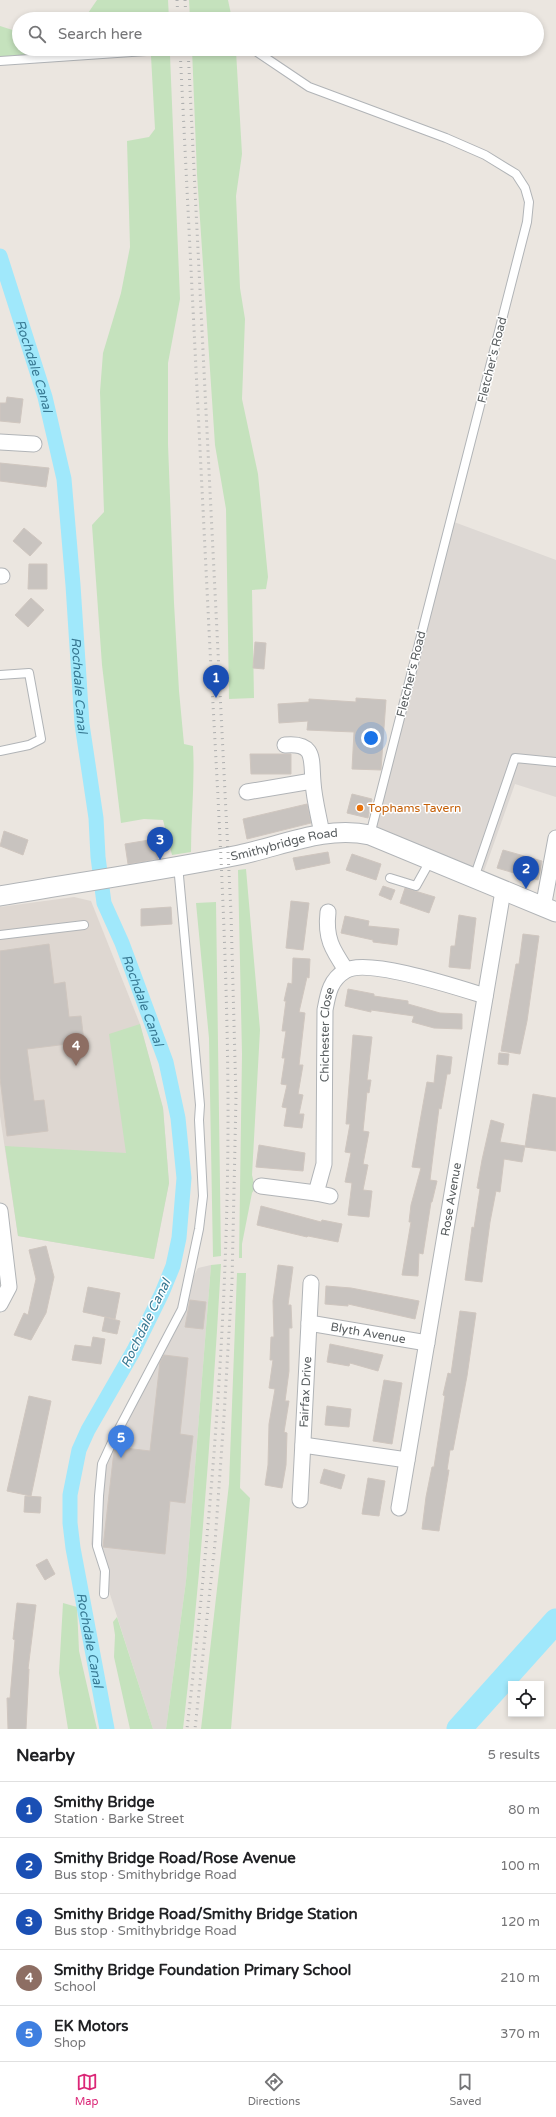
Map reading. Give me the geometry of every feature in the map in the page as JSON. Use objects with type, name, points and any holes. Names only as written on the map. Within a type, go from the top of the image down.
[{"type":"street","points":[[0,442],[34,444]]},
{"type":"street","points":[[285,745],[296,744],[302,746],[311,756],[313,767],[312,781],[322,834]]},
{"type":"street","points":[[247,792],[312,781]]},
{"type":"street","name":"Smithybridge Road","points":[[0,896],[240,855],[322,834],[354,831],[370,835],[549,910]]},
{"type":"street","points":[[549,910],[556,838]]},
{"type":"street","name":"Rose Avenue","points":[[399,1508],[503,891]]},
{"type":"street","points":[[328,912],[327,933],[330,944],[346,970],[362,966],[422,977],[485,996]]},
{"type":"street","name":"Chichester Close","points":[[261,1186],[323,1194],[325,1010],[330,986],[346,970]]},
{"type":"street","points":[[0,1216],[9,1287],[0,1304]]},
{"type":"street","name":"Fairfax Drive","points":[[300,1500],[311,1283]]},
{"type":"street","name":"Blyth Avenue","points":[[309,1323],[427,1343]]},
{"type":"street","points":[[303,1445],[407,1460]]},
{"type":"lane","points":[[0,61],[73,56]]},
{"type":"lane","name":"Fletcher's Road","points":[[263,56],[309,87],[432,133],[485,155],[516,174],[525,188],[530,202],[523,237],[370,835]]},
{"type":"lane","points":[[0,675],[29,673],[41,739],[29,745],[0,751]]},
{"type":"lane","points":[[473,879],[515,758],[556,762]]},
{"type":"lane","points":[[390,878],[416,886],[430,861]]},
{"type":"lane","points":[[104,1594],[105,1571],[97,1546],[102,1464],[182,1308],[197,1237],[203,1196],[199,1120],[200,1105],[178,865]]},
{"type":"lane","points":[[0,935],[84,925]]},
{"type":"shaded area","points":[[454,522],[556,560],[556,797],[515,784],[482,877],[374,833]]},
{"type":"shaded area","points":[[74,897],[91,901],[140,1024],[163,1108],[169,1183],[154,1259],[18,1236],[0,1116],[0,907]]},
{"type":"shaded area","points":[[211,1265],[186,1581],[166,1729],[153,1729],[100,1563],[91,1544],[99,1460],[198,1268]]},
{"type":"green space","points":[[97,0],[168,0],[169,12],[89,12]]},
{"type":"green space","points":[[189,0],[228,0],[231,12],[190,12]]},
{"type":"green space","points":[[0,26],[12,30],[12,56],[0,57]]},
{"type":"green space","points":[[151,56],[170,56],[180,299],[168,363],[168,444],[179,691],[184,744],[193,746],[194,772],[191,852],[172,855],[163,820],[144,819],[121,823],[102,665],[92,525],[104,512],[100,392],[103,353],[121,293],[130,247],[127,141],[149,137],[155,129]]},
{"type":"green space","points":[[192,56],[236,56],[242,154],[236,196],[240,288],[245,319],[242,399],[258,474],[268,577],[266,589],[252,590],[254,698],[229,699],[226,509],[215,445],[197,174]]},
{"type":"green space","points":[[246,869],[260,1030],[252,1175],[255,1188],[252,1193],[242,1244],[242,1258],[239,1258],[242,1054],[238,870]]},
{"type":"green space","points":[[216,902],[221,1256],[213,1257],[209,1038],[196,903]]},
{"type":"green space","points":[[140,1024],[163,1108],[169,1183],[154,1259],[18,1236],[5,1146],[126,1153],[109,1034]]},
{"type":"green space","points":[[221,1264],[205,1496],[183,1729],[166,1729],[186,1581],[211,1265]]},
{"type":"green space","points":[[237,1273],[246,1273],[240,1488],[250,1498],[231,1729],[201,1729],[229,1484]]},
{"type":"green space","points":[[63,1603],[77,1607],[79,1651],[97,1729],[68,1729],[59,1673]]},
{"type":"green space","points":[[117,1617],[153,1729],[130,1729],[114,1657],[115,1635],[113,1622]]},
{"type":"building","points":[[7,397],[23,399],[20,423],[0,421],[0,403],[6,403]]},
{"type":"building","points":[[0,463],[49,468],[46,487],[0,481]]},
{"type":"building","points":[[24,528],[42,543],[30,556],[13,541]]},
{"type":"building","points":[[29,564],[47,564],[47,589],[28,589]]},
{"type":"building","points":[[31,598],[44,610],[28,627],[15,615]]},
{"type":"building","points":[[255,642],[266,643],[264,669],[253,668]]},
{"type":"building","points":[[356,698],[386,700],[381,770],[352,769],[354,732],[307,730],[308,721],[279,723],[278,704],[309,702],[309,699],[356,702]]},
{"type":"building","points":[[250,754],[291,754],[291,774],[251,774]]},
{"type":"building","points":[[352,794],[372,799],[368,818],[347,813]]},
{"type":"building","points":[[307,804],[311,823],[247,839],[243,819]]},
{"type":"building","points":[[4,831],[28,840],[23,855],[0,846]]},
{"type":"building","points":[[155,839],[158,859],[128,864],[125,844]]},
{"type":"building","points":[[503,850],[542,861],[538,880],[497,868]]},
{"type":"building","points":[[328,852],[330,863],[296,870],[293,858]]},
{"type":"building","points":[[352,854],[381,864],[376,880],[346,870]]},
{"type":"building","points":[[383,886],[395,890],[391,900],[379,895]]},
{"type":"building","points":[[405,888],[435,897],[429,913],[400,903]]},
{"type":"building","points":[[291,901],[309,903],[303,950],[286,948]]},
{"type":"building","points":[[171,907],[172,924],[141,926],[141,909]]},
{"type":"building","points":[[459,915],[476,918],[470,969],[449,967],[451,946],[455,946]]},
{"type":"building","points":[[345,916],[369,921],[368,926],[399,929],[397,945],[373,942],[373,940],[341,933]]},
{"type":"building","points":[[523,934],[539,936],[527,1021],[520,1054],[501,1051],[516,964],[519,964]]},
{"type":"building","points":[[49,944],[54,984],[65,982],[69,1017],[81,1016],[84,1042],[27,1049],[34,1101],[44,1100],[48,1131],[7,1136],[0,1078],[0,951]]},
{"type":"building","points":[[293,958],[310,959],[309,978],[307,977],[299,1012],[305,1013],[299,1065],[303,1065],[298,1094],[303,1095],[299,1114],[304,1114],[302,1128],[284,1126],[287,1108],[282,1107],[287,1085],[281,1084],[285,1058],[282,1058],[286,1031],[282,1031],[286,1001],[284,1001],[288,983],[292,984]]},
{"type":"building","points":[[348,989],[374,994],[374,996],[408,1001],[408,1004],[440,1013],[462,1014],[462,1029],[434,1028],[412,1022],[414,1016],[371,1010],[371,1012],[345,1006]]},
{"type":"building","points":[[353,1035],[372,1037],[367,1080],[371,1080],[369,1093],[367,1092],[363,1131],[369,1132],[363,1164],[368,1165],[363,1190],[372,1191],[369,1217],[348,1215],[352,1183],[345,1182],[351,1153],[345,1152],[350,1124],[346,1124]]},
{"type":"building","points":[[499,1053],[509,1054],[508,1065],[498,1064]]},
{"type":"building","points":[[437,1055],[452,1057],[450,1074],[447,1074],[441,1109],[439,1108],[430,1180],[437,1181],[431,1202],[423,1254],[419,1253],[418,1276],[402,1275],[411,1222],[409,1222],[411,1205],[421,1168],[412,1167],[427,1082],[434,1083]]},
{"type":"building","points":[[533,1094],[556,1098],[556,1151],[525,1147]]},
{"type":"building","points":[[491,1120],[504,1124],[500,1142],[525,1146],[522,1162],[504,1159],[500,1192],[496,1191],[490,1222],[482,1282],[465,1280],[472,1227],[474,1228],[480,1189],[477,1188]]},
{"type":"building","points":[[259,1145],[305,1153],[303,1171],[256,1167]]},
{"type":"building","points":[[261,1206],[321,1222],[322,1220],[342,1224],[338,1242],[307,1237],[257,1225]]},
{"type":"building","points":[[46,1246],[54,1277],[46,1313],[31,1340],[14,1335],[24,1313],[28,1315],[36,1279],[29,1250]]},
{"type":"building","points":[[278,1265],[293,1267],[288,1305],[291,1305],[292,1328],[289,1328],[289,1371],[285,1401],[289,1401],[284,1432],[287,1433],[286,1465],[282,1488],[265,1485],[268,1465],[269,1424],[275,1389],[269,1388],[273,1360],[270,1360],[271,1337],[274,1337],[273,1301]]},
{"type":"building","points":[[326,1286],[351,1288],[419,1301],[415,1319],[348,1304],[348,1306],[325,1304]]},
{"type":"building","points":[[88,1287],[120,1293],[115,1319],[83,1312]]},
{"type":"building","points":[[190,1300],[206,1302],[203,1329],[185,1327]]},
{"type":"building","points":[[460,1311],[476,1313],[467,1376],[453,1450],[450,1450],[447,1470],[449,1470],[439,1531],[422,1529],[426,1497],[432,1467],[434,1467],[445,1396],[443,1395],[448,1373],[451,1374]]},
{"type":"building","points":[[105,1317],[120,1321],[117,1334],[102,1331]]},
{"type":"building","points":[[93,1337],[105,1339],[101,1364],[72,1360],[75,1345],[91,1347]]},
{"type":"building","points":[[330,1344],[383,1355],[378,1371],[350,1363],[349,1366],[327,1362]]},
{"type":"building","points":[[164,1355],[188,1358],[180,1434],[193,1436],[185,1503],[170,1501],[165,1554],[103,1547],[114,1451],[116,1447],[150,1451],[160,1362]]},
{"type":"building","points":[[384,1380],[402,1383],[392,1444],[373,1441]]},
{"type":"building","points":[[29,1396],[51,1401],[31,1496],[7,1491]]},
{"type":"building","points":[[327,1406],[351,1409],[349,1427],[325,1425]]},
{"type":"building","points":[[324,1469],[345,1475],[341,1489],[320,1483]]},
{"type":"building","points":[[368,1478],[385,1481],[379,1516],[362,1514]]},
{"type":"building","points":[[25,1496],[41,1497],[40,1513],[24,1512]]},
{"type":"building","points":[[47,1559],[55,1574],[45,1580],[36,1565]]},
{"type":"building","points":[[17,1603],[36,1605],[28,1669],[26,1729],[8,1729],[7,1698],[10,1698],[15,1640],[13,1639]]},
{"type":"waterway","name":"Rochdale Canal","points":[[0,256],[45,397],[64,479],[73,585],[82,724],[96,818],[98,857],[104,903],[122,943],[166,1062],[178,1118],[184,1178],[179,1238],[173,1266],[162,1293],[134,1350],[88,1430],[79,1450],[70,1495],[70,1523],[73,1548],[107,1729]]},
{"type":"waterway","points":[[459,1729],[556,1621]]},
{"type":"railway","points":[[177,0],[178,12]]},
{"type":"railway","points":[[185,0],[186,12]]},
{"type":"railway","points":[[180,56],[222,872],[228,1096],[228,1175],[222,1334],[217,1414],[204,1572],[187,1729]]},
{"type":"railway","points":[[188,56],[231,913],[236,1097],[232,1282],[224,1416],[215,1543],[195,1729]]},
{"type":"place","name":"Smithy Bridge","points":[[216,698]]},
{"type":"place","name":"Tophams Tavern","points":[[360,808]]},
{"type":"place","name":"Smithy Bridge Road/Smithy Bridge Station","points":[[160,860]]},
{"type":"place","name":"Smithy Bridge Road/Rose Avenue","points":[[526,889]]},
{"type":"place","name":"Smithy Bridge Foundation Primary School","points":[[76,1066]]},
{"type":"place","name":"EK Motors","points":[[121,1458]]}]
